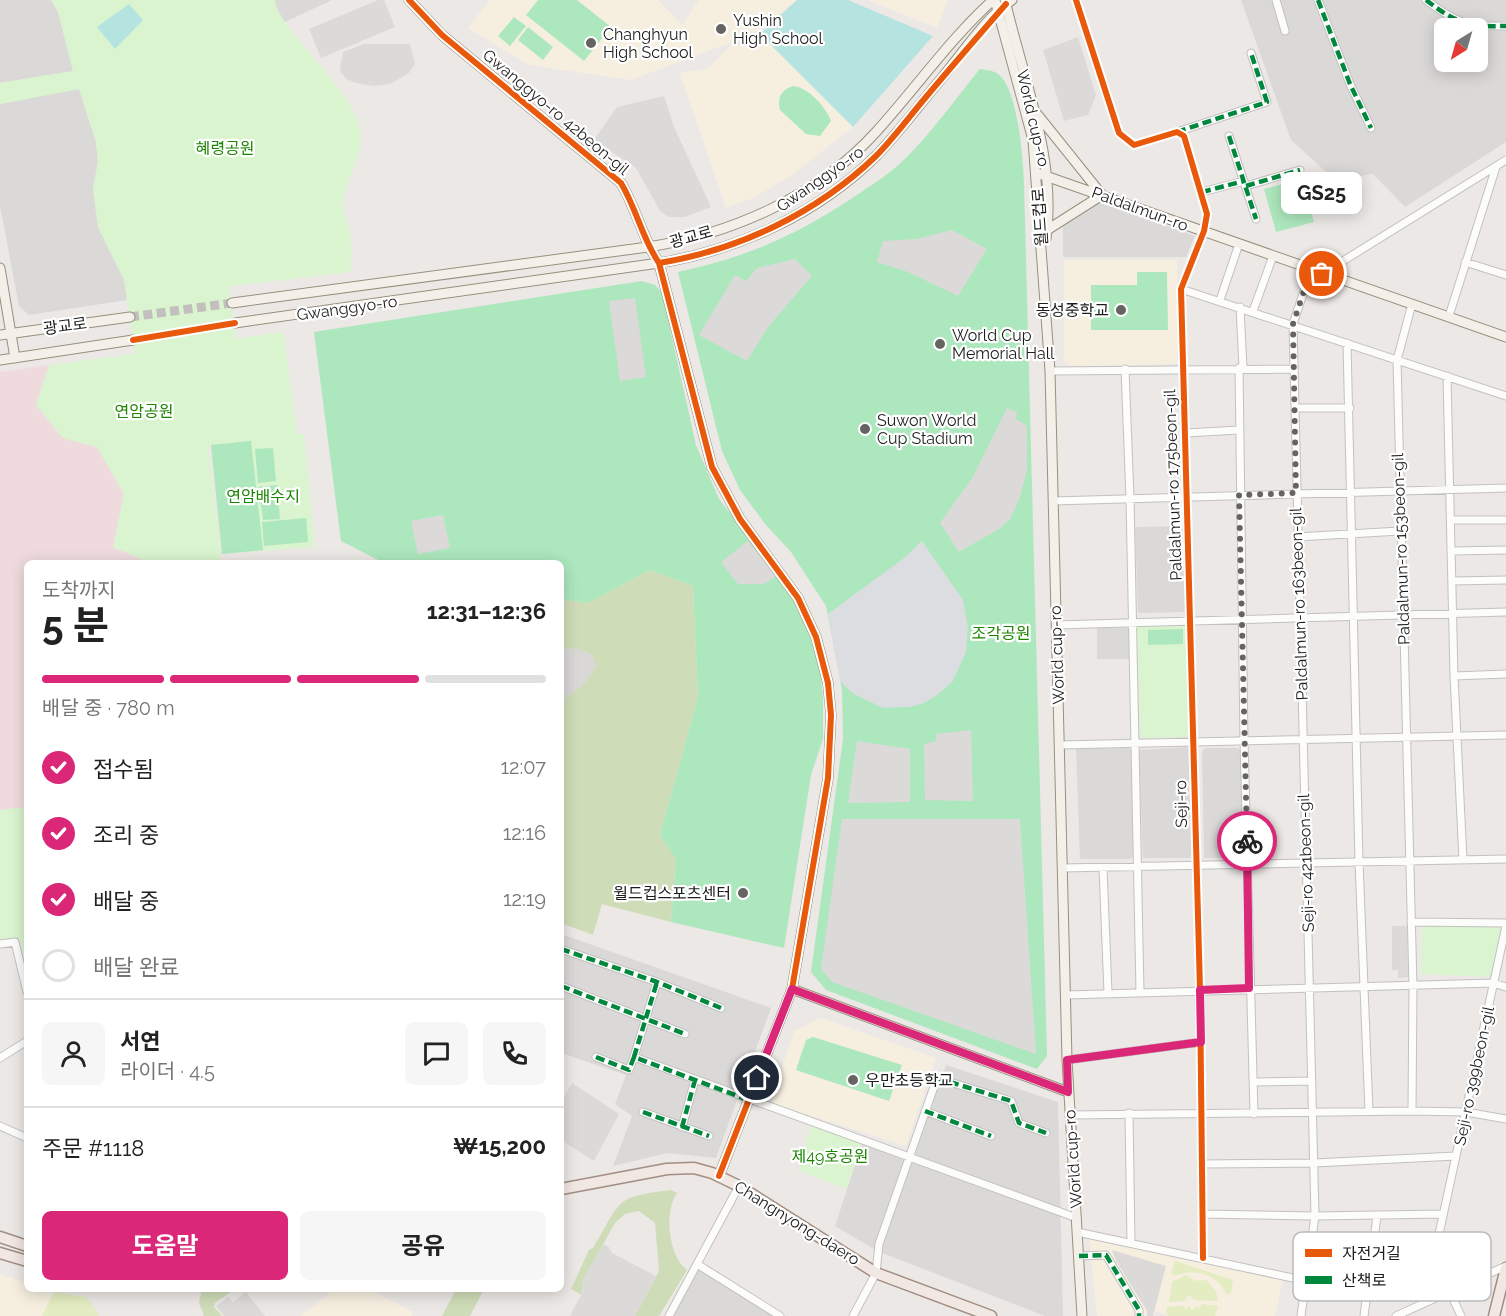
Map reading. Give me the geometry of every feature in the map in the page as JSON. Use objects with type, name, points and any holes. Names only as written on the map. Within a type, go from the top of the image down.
[{"type":"main road","name":"Changnyong-daero","points":[[564,1188],[668,1169],[694,1168],[719,1176],[739,1186],[876,1273],[992,1316]]},
{"type":"main road","points":[[0,1237],[24,1245]]},
{"type":"main road","points":[[0,1252],[24,1261]]},
{"type":"main road","points":[[1494,1316],[1506,1267]]},
{"type":"street","name":"Gwanggyo-ro 42beon-gil","points":[[410,0],[442,35],[621,183],[636,206],[648,248],[659,263]]},
{"type":"street","name":"광교로","points":[[232,303],[648,248],[675,243],[766,212],[840,167],[876,132],[935,59],[994,0]]},
{"type":"street","name":"월드컵로","points":[[994,0],[1041,174],[1043,260]]},
{"type":"street","points":[[1076,0],[1119,133],[1134,145],[1267,102],[1251,53]]},
{"type":"street","points":[[1276,0],[1285,31]]},
{"type":"street","points":[[1318,0],[1350,84],[1371,128]]},
{"type":"street","points":[[1426,0],[1451,18],[1477,27],[1506,26]]},
{"type":"street","name":"Gwanggyo-ro","points":[[235,323],[659,263],[704,253],[765,232],[806,210],[865,166],[892,140],[1008,1]]},
{"type":"street","name":"World cup-ro","points":[[1008,1],[1043,148],[1041,174],[1047,230],[1043,260],[1050,371],[1068,1092],[1082,1316]]},
{"type":"street","points":[[1032,108],[1102,195],[1047,230]]},
{"type":"street","points":[[1177,132],[1188,144],[1202,192],[1207,214],[1204,231]]},
{"type":"street","points":[[1229,136],[1256,219]]},
{"type":"street","points":[[1322,274],[1506,160]]},
{"type":"street","points":[[1449,316],[1496,166]]},
{"type":"street","points":[[1202,192],[1300,170]]},
{"type":"street","name":"Paldalmun-ro","points":[[1041,174],[1506,337]]},
{"type":"street","name":"Paldalmun-ro 175beon-gil","points":[[1193,742],[1181,289],[1204,231]]},
{"type":"street","points":[[1220,300],[1239,244]]},
{"type":"street","points":[[1252,311],[1273,256]]},
{"type":"street","points":[[1465,261],[1506,275]]},
{"type":"street","points":[[659,263],[712,467],[740,519],[798,598],[816,637],[828,683],[831,716],[828,778],[792,989],[719,1176]]},
{"type":"street","points":[[0,268],[15,358]]},
{"type":"street","name":"Paldalmun-ro 163beon-gil","points":[[1303,739],[1293,324],[1311,270]]},
{"type":"street","points":[[1181,289],[1506,396]]},
{"type":"street","name":"Paldalmun-ro 153beon-gil","points":[[1406,738],[1397,360],[1412,304]]},
{"type":"street","points":[[1240,307],[1241,620],[1254,1114]]},
{"type":"street","name":"광교로","points":[[0,335],[130,317]]},
{"type":"street","points":[[0,360],[133,340]]},
{"type":"street","points":[[1347,343],[1358,739],[1359,862],[1369,1112]]},
{"type":"street","points":[[1125,369],[1130,498],[1140,992]]},
{"type":"street","points":[[1050,371],[1294,369]]},
{"type":"street","points":[[1447,376],[1454,676],[1463,860]]},
{"type":"street","points":[[1295,408],[1350,408]]},
{"type":"street","points":[[1186,433],[1239,430]]},
{"type":"street","points":[[1053,501],[1506,488]]},
{"type":"street","points":[[1451,520],[1506,520]]},
{"type":"street","points":[[1297,537],[1400,531]]},
{"type":"street","points":[[1452,550],[1506,550]]},
{"type":"street","points":[[1453,581],[1506,580]]},
{"type":"street","points":[[1056,625],[1506,612]]},
{"type":"street","points":[[1454,676],[1506,674]]},
{"type":"street","points":[[1060,744],[1506,735]]},
{"type":"street","points":[[1406,738],[1413,986],[1413,1111]]},
{"type":"street","name":"Seji-ro 421beon-gil","points":[[1303,739],[1313,1112],[1315,1216],[1313,1232]]},
{"type":"street","name":"Seji-ro","points":[[1193,742],[1200,990],[1203,1258]]},
{"type":"street","points":[[1063,868],[1506,859]]},
{"type":"street","points":[[1103,868],[1108,993]]},
{"type":"street","name":"Seji-ro 399beon-gil","points":[[1411,922],[1506,924],[1439,1232]]},
{"type":"street","points":[[0,944],[15,942],[24,980]]},
{"type":"street","points":[[564,950],[657,982],[721,1008]]},
{"type":"street","points":[[596,1057],[629,1070],[657,982]]},
{"type":"street","points":[[1066,995],[1363,985],[1494,983],[1506,987]]},
{"type":"street","points":[[564,987],[685,1034]]},
{"type":"street","points":[[792,989],[1068,1092]]},
{"type":"street","points":[[1067,1060],[1201,1042]]},
{"type":"street","points":[[0,1058],[24,1043]]},
{"type":"street","points":[[634,1057],[1077,1218]]},
{"type":"street","points":[[853,1316],[876,1273],[879,1244],[937,1078],[1011,1101],[1019,1123],[1046,1133]]},
{"type":"street","points":[[682,1127],[695,1080]]},
{"type":"street","points":[[1253,1082],[1312,1081]]},
{"type":"street","points":[[925,1111],[991,1136]]},
{"type":"street","points":[[1070,1115],[1413,1111],[1466,1112],[1506,1119]]},
{"type":"street","points":[[643,1112],[709,1136]]},
{"type":"street","points":[[1129,1113],[1131,1243]]},
{"type":"street","points":[[0,1126],[24,1137]]},
{"type":"street","name":"Seji-ro 399beon-gil","points":[[1202,1164],[1314,1163],[1456,1156]]},
{"type":"street","points":[[669,1316],[739,1186]]},
{"type":"street","points":[[1203,1214],[1377,1216],[1443,1214]]},
{"type":"street","points":[[1375,1232],[1377,1216]]},
{"type":"street","points":[[1077,1232],[1293,1278]]},
{"type":"street","points":[[1079,1256],[1106,1255],[1139,1311],[1139,1316]]},
{"type":"street","points":[[697,1264],[780,1316]]},
{"type":"street","points":[[1491,1274],[1506,1267]]},
{"type":"street","name":"Seji-ro 421beon-gil","points":[[1301,1316],[1304,1301]]},
{"type":"street","points":[[1364,1316],[1366,1301]]},
{"type":"street","points":[[1396,1316],[1429,1301]]},
{"type":"street","points":[[1454,1301],[1461,1316]]},
{"type":"shaded area","points":[[0,0],[51,0],[58,12],[73,71],[0,83]]},
{"type":"shaded area","points":[[275,0],[332,0],[285,22],[275,6]]},
{"type":"shaded area","points":[[378,0],[384,0],[395,27],[321,58],[309,29]]},
{"type":"shaded area","name":"Changhyun High School","points":[[490,0],[658,0],[682,25],[699,0],[797,0],[751,35],[631,80],[529,65],[468,28]]},
{"type":"shaded area","points":[[868,0],[948,0],[937,28]]},
{"type":"shaded area","points":[[1241,0],[1506,0],[1506,142],[1405,207],[1373,174],[1335,180],[1291,140]]},
{"type":"shaded area","points":[[760,34],[853,127],[792,175],[753,198],[726,208],[680,73],[707,69],[732,44],[742,47]]},
{"type":"shaded area","points":[[1078,37],[1096,95],[1088,115],[1064,121],[1043,50]]},
{"type":"shaded area","points":[[364,44],[410,44],[415,64],[409,73],[390,84],[374,86],[346,79],[340,71],[343,52]]},
{"type":"shaded area","points":[[79,89],[96,142],[98,162],[93,189],[98,227],[124,280],[127,300],[29,315],[19,306],[0,206],[0,104]]},
{"type":"shaded area","points":[[664,96],[674,127],[711,207],[685,217],[669,217],[660,211],[636,168],[594,140],[617,107]]},
{"type":"shaded area","points":[[1098,202],[1195,236],[1186,257],[1063,257],[1063,224]]},
{"type":"shaded area","points":[[952,230],[987,249],[958,296],[908,272],[877,262],[883,241],[916,239]]},
{"type":"shaded area","points":[[795,259],[812,276],[768,327],[747,361],[699,335],[735,275],[746,281],[757,268]]},
{"type":"shaded area","name":"동성중학교","points":[[1064,260],[1177,260],[1177,364],[1070,366],[1064,362]]},
{"type":"shaded area","points":[[635,298],[646,377],[620,381],[609,301]]},
{"type":"shaded area","points":[[49,365],[36,405],[63,438],[97,447],[124,494],[113,547],[143,560],[24,560],[24,807],[0,810],[0,372]]},
{"type":"shaded area","points":[[1007,408],[1017,412],[1016,419],[1027,426],[1027,469],[1020,497],[1010,519],[999,529],[959,552],[940,523],[973,477]]},
{"type":"shaded area","points":[[443,515],[450,548],[418,554],[411,521]]},
{"type":"shaded area","points":[[1185,526],[1188,612],[1138,613],[1135,527]]},
{"type":"shaded area","points":[[748,541],[776,576],[764,584],[738,584],[721,562]]},
{"type":"shaded area","points":[[922,541],[963,600],[968,628],[966,652],[953,681],[936,696],[910,707],[883,708],[852,693],[840,681],[828,614],[904,558]]},
{"type":"shaded area","points":[[1097,628],[1131,628],[1131,659],[1097,659]]},
{"type":"shaded area","points":[[564,648],[580,649],[593,655],[596,666],[584,684],[564,699]]},
{"type":"shaded area","points":[[971,730],[973,801],[925,800],[924,744],[936,741],[936,734]]},
{"type":"shaded area","points":[[857,741],[910,749],[910,802],[848,803]]},
{"type":"shaded area","points":[[1190,747],[1193,858],[1143,858],[1139,750]]},
{"type":"shaded area","points":[[1205,748],[1237,748],[1241,751],[1243,858],[1204,858],[1202,752]]},
{"type":"shaded area","points":[[1076,749],[1132,749],[1134,856],[1130,859],[1080,859]]},
{"type":"shaded area","points":[[842,819],[1020,819],[1036,1054],[832,982],[821,969]]},
{"type":"shaded area","points":[[1392,926],[1407,926],[1408,977],[1398,978],[1398,970],[1392,970]]},
{"type":"shaded area","points":[[564,935],[771,1008],[716,1158],[667,1153],[613,1166],[632,1116],[615,1104],[626,1075],[564,1054]]},
{"type":"shaded area","name":"우만초등학교","points":[[821,1018],[936,1058],[906,1146],[771,1103],[794,1031]]},
{"type":"shaded area","points":[[946,1065],[1058,1102],[1063,1316],[1045,1316],[877,1251],[835,1226],[863,1141],[910,1156]]},
{"type":"shaded area","points":[[572,1083],[619,1114],[594,1161],[564,1142],[564,1097]]},
{"type":"shaded area","points":[[1089,1237],[1283,1278],[1275,1316],[1215,1316],[1210,1305],[1192,1311],[1188,1307],[1186,1310],[1183,1306],[1171,1306],[1166,1310],[1168,1316],[1156,1311],[1153,1316],[1166,1266],[1116,1261],[1147,1311],[1147,1316],[1097,1316]],"holes":[[[1186,1275],[1196,1281],[1206,1280],[1216,1292],[1218,1301],[1195,1300],[1189,1295],[1180,1302],[1170,1302],[1172,1282]]]},
{"type":"shaded area","points":[[603,1244],[609,1247],[612,1253],[656,1276],[635,1316],[570,1316],[583,1291],[583,1280]]},
{"type":"shaded area","points":[[1112,1250],[1166,1266],[1153,1316],[1147,1316],[1147,1311],[1116,1261]]},
{"type":"shaded area","points":[[697,1264],[776,1316],[669,1316]]},
{"type":"shaded area","points":[[0,1274],[24,1282],[24,1292],[54,1292],[42,1316],[0,1316]]},
{"type":"shaded area","points":[[246,1292],[265,1316],[224,1316],[216,1306],[228,1297],[233,1302]]},
{"type":"shaded area","points":[[331,1292],[374,1292],[413,1312],[412,1316],[300,1316]]},
{"type":"green space","name":"혜령공원","points":[[51,0],[275,0],[278,11],[287,25],[328,74],[352,109],[359,124],[361,143],[343,200],[351,239],[351,272],[229,286],[236,339],[280,332],[284,335],[297,434],[304,434],[315,547],[222,554],[211,445],[208,446],[221,560],[143,560],[113,547],[124,494],[97,447],[63,438],[36,405],[49,365],[135,354],[124,280],[98,227],[93,189],[98,162],[96,142],[79,89],[0,104],[0,83],[73,71],[58,12]]},
{"type":"green space","points":[[538,0],[577,0],[611,27],[584,61],[526,15]]},
{"type":"green space","points":[[514,17],[526,26],[510,46],[498,36]]},
{"type":"green space","points":[[528,27],[553,47],[543,60],[518,40]]},
{"type":"green space","name":"조각공원","points":[[980,69],[998,74],[1005,82],[1015,108],[1021,141],[1023,172],[1047,1056],[1037,1069],[826,990],[811,972],[843,739],[842,690],[836,658],[826,606],[791,552],[766,525],[740,490],[722,451],[678,272],[747,253],[789,235],[865,189],[893,169],[916,148]]},
{"type":"green space","points":[[793,86],[810,94],[829,116],[831,121],[820,136],[806,134],[780,110],[781,95]]},
{"type":"green space","points":[[1302,179],[1314,222],[1276,232],[1264,189]]},
{"type":"green space","points":[[1137,272],[1167,272],[1168,330],[1091,330],[1091,285],[1137,285]]},
{"type":"green space","points":[[642,281],[655,285],[662,293],[696,445],[719,499],[781,576],[800,607],[819,657],[823,698],[823,739],[811,775],[784,948],[671,922],[676,859],[660,835],[698,697],[693,586],[650,570],[588,603],[564,599],[564,560],[378,560],[341,541],[314,332]]},
{"type":"green space","points":[[251,441],[263,550],[222,554],[211,445]]},
{"type":"green space","points":[[273,448],[276,481],[258,483],[255,449]]},
{"type":"green space","name":"연암배수지","points":[[277,485],[280,519],[263,520],[259,487]]},
{"type":"green space","points":[[306,518],[308,542],[264,546],[262,522]]},
{"type":"green space","points":[[650,570],[693,586],[698,697],[660,835],[676,858],[671,922],[602,904],[593,935],[564,924],[564,699],[584,684],[596,666],[592,655],[580,649],[564,648],[564,599],[588,603]]},
{"type":"green space","points":[[1186,625],[1188,737],[1140,738],[1137,626]]},
{"type":"green space","points":[[1183,629],[1183,644],[1148,645],[1148,630]]},
{"type":"green space","points":[[24,807],[24,956],[20,938],[0,939],[0,810]]},
{"type":"green space","points":[[1422,925],[1502,927],[1490,977],[1421,974]]},
{"type":"green space","points":[[813,1037],[902,1065],[889,1101],[796,1070],[806,1040]]},
{"type":"green space","name":"제49호공원","points":[[812,1123],[863,1141],[846,1189],[798,1170]]},
{"type":"green space","points":[[671,1190],[677,1193],[670,1211],[672,1244],[676,1255],[687,1270],[659,1316],[635,1316],[659,1271],[655,1223],[639,1211],[625,1214],[615,1223],[583,1280],[582,1295],[571,1289],[589,1250],[593,1248],[621,1204],[638,1195]]},
{"type":"green space","points":[[1175,1261],[1233,1280],[1231,1293],[1227,1295],[1218,1282],[1205,1274],[1190,1272],[1174,1276],[1171,1273]]},
{"type":"green space","points":[[1186,1275],[1196,1281],[1206,1280],[1216,1292],[1218,1301],[1195,1300],[1189,1295],[1185,1301],[1169,1302],[1172,1282]]},
{"type":"green space","points":[[54,1292],[86,1297],[99,1316],[42,1316]]},
{"type":"green space","points":[[201,1292],[231,1292],[215,1303],[214,1307],[222,1316],[204,1316],[199,1302]]},
{"type":"green space","points":[[454,1292],[482,1292],[470,1316],[442,1316]]},
{"type":"green space","points":[[1202,1304],[1218,1306],[1215,1316],[1168,1316],[1166,1310],[1167,1307],[1183,1306],[1186,1310],[1189,1305],[1192,1311],[1196,1306],[1199,1308]]},
{"type":"water","points":[[797,0],[848,0],[933,36],[853,127],[760,34]]},
{"type":"water","points":[[129,4],[143,20],[115,49],[97,27]]},
{"type":"tunnel","points":[[130,317],[232,303]]},
{"type":"tunnel","points":[[133,340],[235,323]]},
{"type":"marked path","points":[[1318,0],[1350,84],[1371,128]]},
{"type":"marked path","points":[[1426,0],[1454,19],[1463,22],[1482,26],[1506,26]]},
{"type":"marked path","points":[[1177,132],[1267,102],[1251,53]]},
{"type":"marked path","points":[[1229,136],[1256,219]]},
{"type":"marked path","points":[[1246,186],[1300,170]]},
{"type":"marked path","points":[[1202,192],[1244,181]]},
{"type":"marked path","points":[[564,950],[657,982],[721,1008]]},
{"type":"marked path","points":[[634,1057],[657,982]]},
{"type":"marked path","points":[[564,987],[685,1034]]},
{"type":"marked path","points":[[596,1057],[629,1070],[634,1057],[748,1100]]},
{"type":"marked path","points":[[937,1078],[1011,1101],[1019,1123],[1046,1133]]},
{"type":"marked path","points":[[682,1127],[695,1080]]},
{"type":"marked path","points":[[925,1111],[991,1136]]},
{"type":"marked path","points":[[643,1112],[709,1136]]},
{"type":"marked path","points":[[1079,1256],[1106,1255],[1139,1310],[1139,1316]]},
{"type":"cycle path","points":[[409,0],[442,35],[621,183],[659,263],[712,467],[740,519],[798,598],[816,637],[828,683],[831,715],[828,778],[792,989],[719,1176]]},
{"type":"cycle path","points":[[1076,0],[1119,133],[1134,145],[1177,132],[1184,136],[1207,214],[1204,231],[1181,289],[1200,990],[1203,1258]]},
{"type":"cycle path","points":[[659,263],[718,249],[747,238],[775,226],[828,195],[883,149],[1006,4]]},
{"type":"cycle path","points":[[133,340],[235,323]]},
{"type":"way so far","points":[[1247,841],[1239,495],[1296,493],[1293,324],[1311,270],[1322,274]]},
{"type":"place","name":"Yushin High School","points":[[721,29]]},
{"type":"place","name":"Changhyun High School","points":[[591,43]]},
{"type":"place","name":"GS25","points":[[1322,274]]},
{"type":"place","name":"동성중학교","points":[[1121,310]]},
{"type":"place","name":"World Cup Memorial Hall","points":[[940,344]]},
{"type":"place","name":"Suwon World Cup Stadium","points":[[865,429]]},
{"type":"place","name":"월드컵스포츠센터","points":[[743,893]]},
{"type":"place","name":"우만초등학교","points":[[853,1080]]},
{"type":"route","points":[[757,1078],[792,989],[1068,1092],[1067,1060],[1201,1042],[1200,990],[1249,988],[1247,841]]},
{"type":"park label","name":"연암공원","points":[[144,411]]}]
